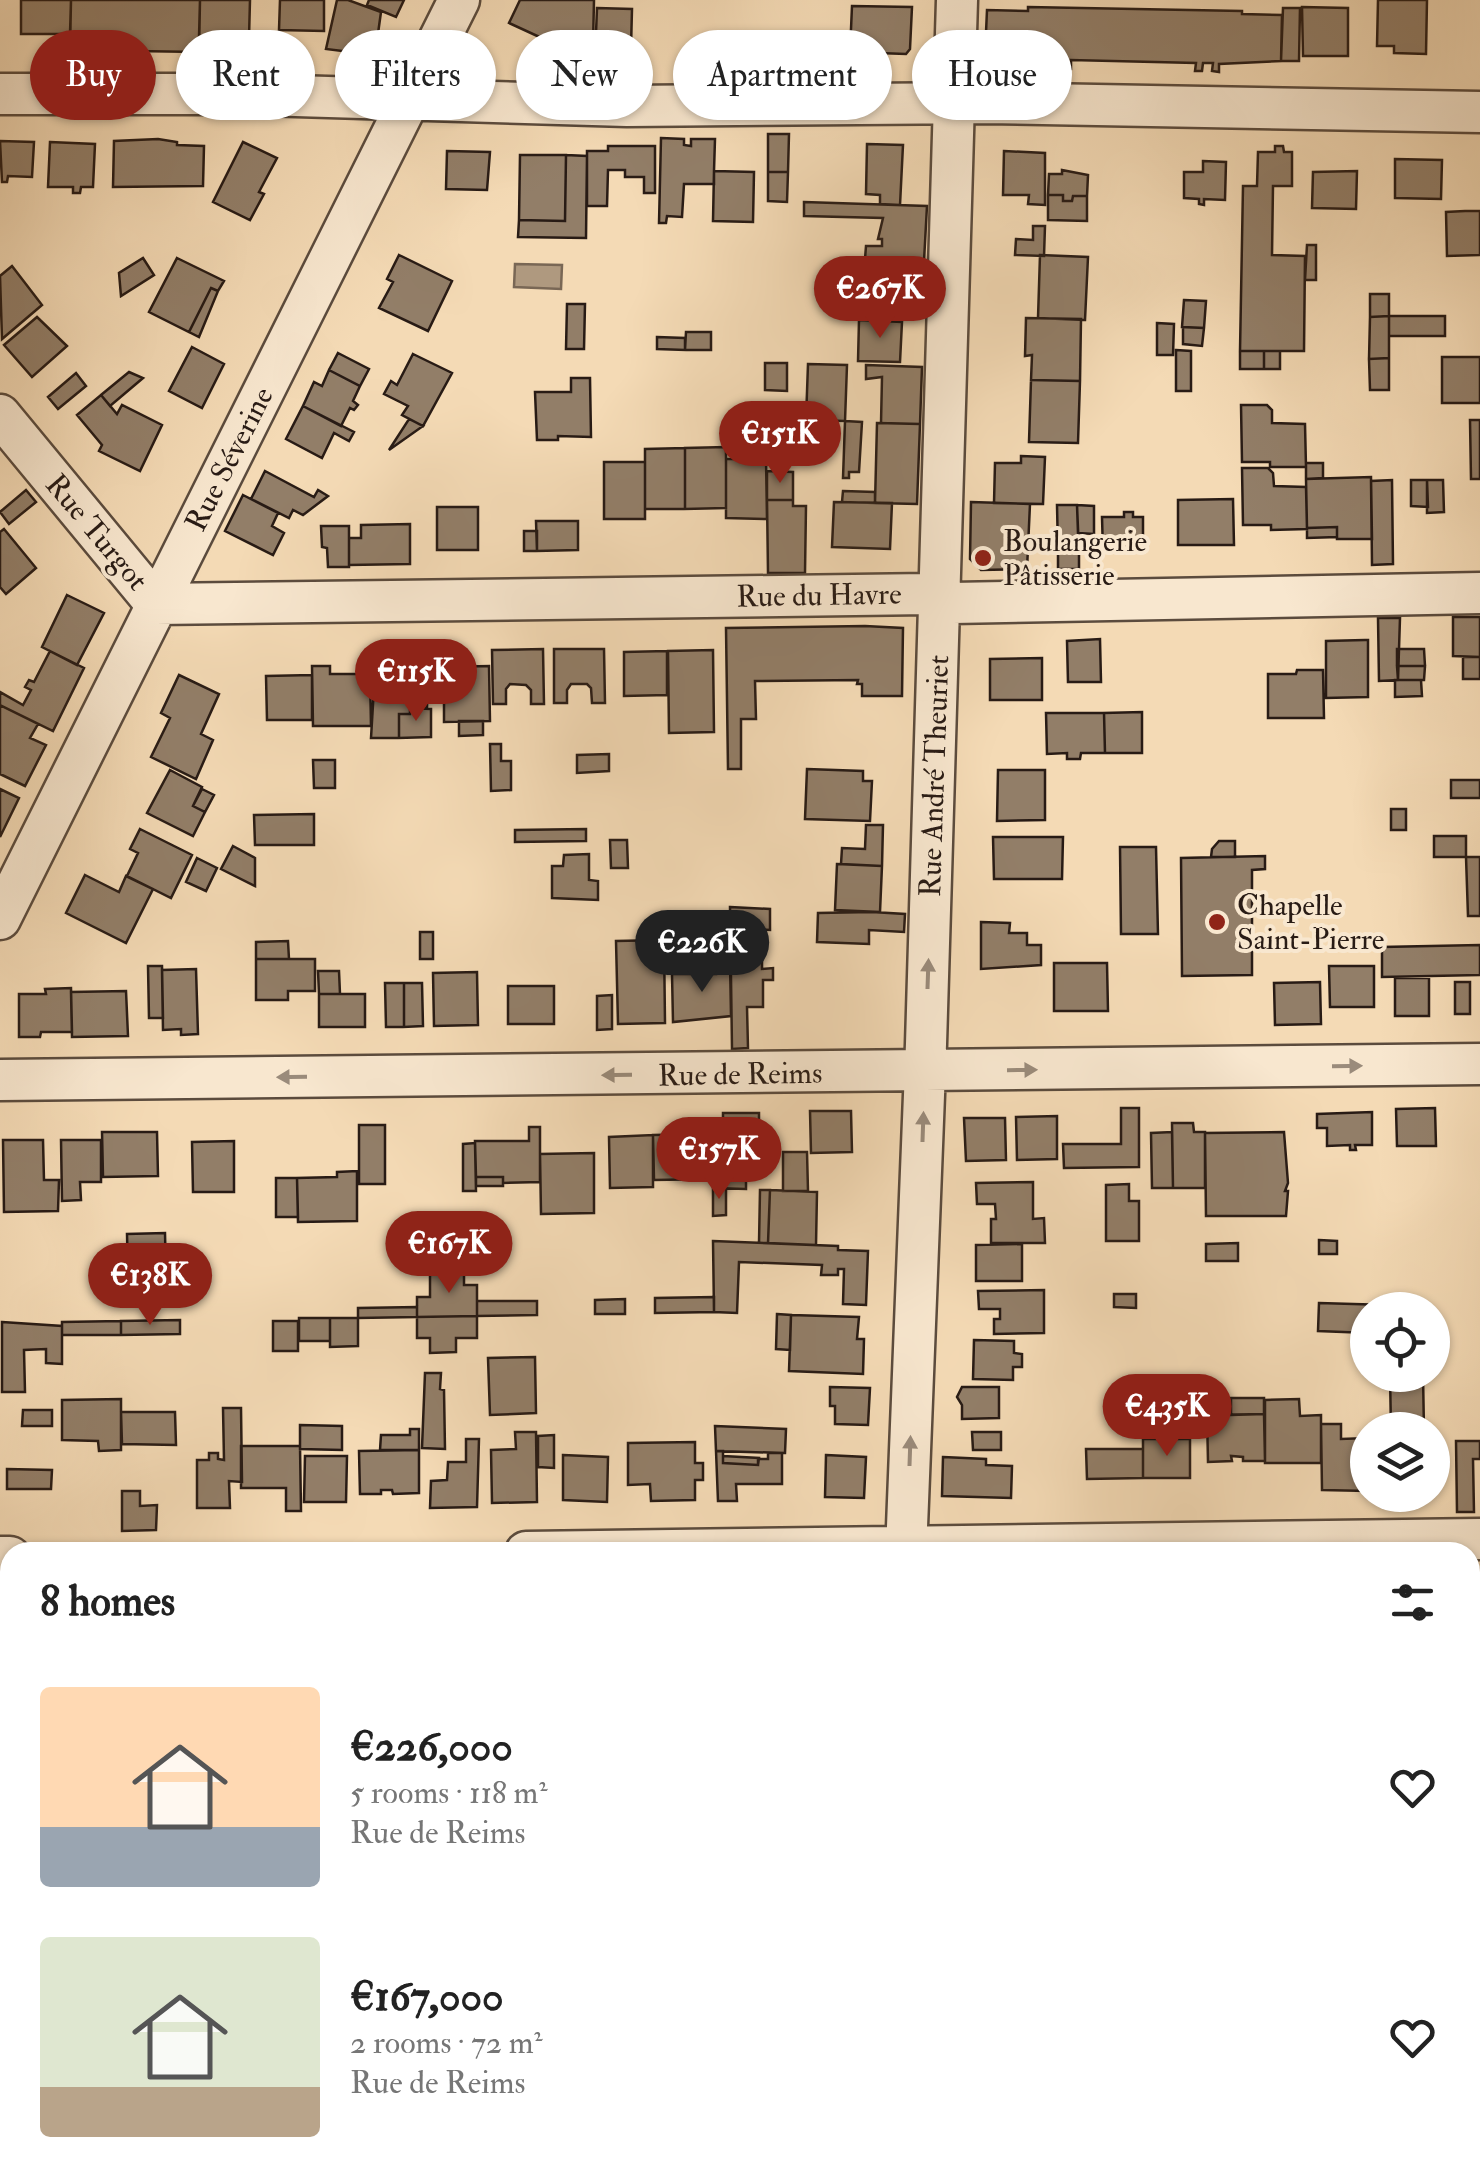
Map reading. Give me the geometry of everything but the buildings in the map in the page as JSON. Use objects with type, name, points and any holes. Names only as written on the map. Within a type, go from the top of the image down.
[{"type":"street","name":"Rue Séverine","points":[[445,30],[460,0]]},
{"type":"street","name":"Rue André Theuriet","points":[[957,30],[958,0]]},
{"type":"street","points":[[0,94],[335,97]]},
{"type":"street","points":[[496,101],[627,106],[912,104]]},
{"type":"street","points":[[1072,106],[1480,112]]},
{"type":"street","name":"Rue Séverine","points":[[0,919],[401,120]]},
{"type":"street","name":"Rue André Theuriet","points":[[906,1542],[925,1072],[954,120]]},
{"type":"street","name":"Rue Turgot","points":[[0,414],[156,604]]},
{"type":"street","name":"Rue du Havre","points":[[156,604],[909,594],[928,594],[954,604],[1480,593]]},
{"type":"street","name":"Rue de Reims","points":[[0,1080],[1480,1064]]},
{"type":"street","points":[[1336,1542],[1480,1539]]},
{"type":"shaded area","points":[[515,264],[562,265],[561,289],[514,287]]},
{"type":"place","name":"Boulangerie Pâtisserie","points":[[983,558]]},
{"type":"place","name":"Chapelle Saint-Pierre","points":[[1217,922]]}]
